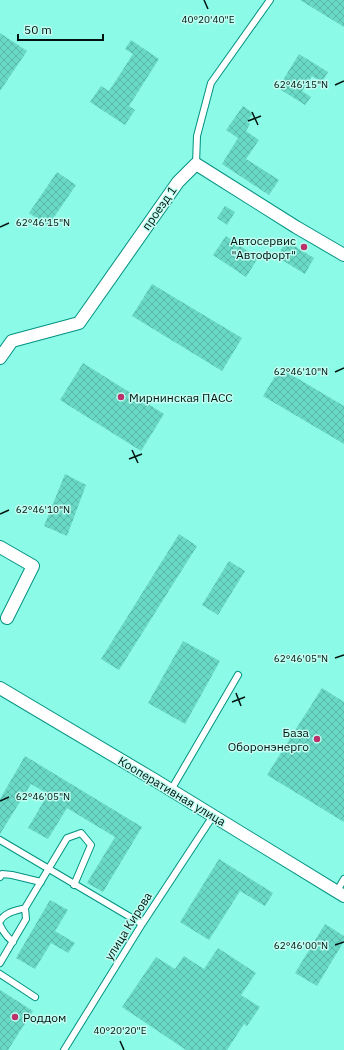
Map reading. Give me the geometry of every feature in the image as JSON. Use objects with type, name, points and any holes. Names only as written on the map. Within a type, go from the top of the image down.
[{"type":"street","points":[[196,164],[296,227],[344,255]]},
{"type":"street","name":"проезд 1","points":[[0,358],[12,341],[79,323],[178,182],[196,164]]},
{"type":"street","points":[[0,547],[33,566],[7,618]]},
{"type":"street","name":"Кооперативная улица","points":[[0,688],[171,790],[340,894]]},
{"type":"lane","points":[[196,164],[197,136],[211,83],[270,0]]},
{"type":"lane","points":[[171,790],[238,675]]},
{"type":"lane","name":"улица Кирова","points":[[64,1050],[142,924],[213,816]]},
{"type":"lane","points":[[0,963],[26,919],[25,908],[67,838],[81,833],[92,844],[74,884]]},
{"type":"lane","points":[[0,840],[48,870],[142,924]]},
{"type":"lane","points":[[0,877],[2,874],[12,875],[41,882]]},
{"type":"lane","points":[[340,894],[344,879]]},
{"type":"lane","points":[[0,921],[2,917],[7,914],[25,908]]},
{"type":"lane","points":[[0,925],[7,937],[13,942]]},
{"type":"lane","points":[[0,974],[35,997]]},
{"type":"building","points":[[300,0],[344,0],[344,27]]},
{"type":"building","points":[[0,33],[27,51],[0,91]]},
{"type":"building","points":[[131,40],[159,59],[129,106],[135,110],[125,125],[90,102],[101,86],[109,91],[133,54],[125,49]]},
{"type":"building","points":[[299,54],[328,72],[322,82],[312,76],[302,91],[311,97],[305,105],[278,88]]},
{"type":"building","points":[[243,106],[253,113],[247,122],[250,124],[246,131],[259,140],[246,159],[279,180],[269,195],[222,164],[238,138],[226,130]]},
{"type":"building","points":[[57,172],[76,185],[48,226],[29,213]]},
{"type":"building","points":[[225,206],[235,212],[227,225],[217,218]]},
{"type":"building","points":[[226,236],[258,258],[246,277],[213,255]]},
{"type":"building","points":[[286,241],[314,258],[305,274],[277,257]]},
{"type":"building","points":[[152,284],[242,338],[222,371],[132,316]]},
{"type":"building","points":[[83,363],[164,414],[141,451],[60,400]]},
{"type":"building","points":[[280,368],[344,406],[344,444],[263,396]]},
{"type":"building","points":[[65,474],[86,485],[67,536],[44,526]]},
{"type":"building","points":[[179,534],[197,546],[119,670],[101,659]]},
{"type":"building","points":[[229,561],[245,571],[218,615],[202,605]]},
{"type":"building","points":[[183,641],[220,661],[185,724],[148,703]]},
{"type":"building","name":"База Оборонэнерго","points":[[322,688],[344,702],[344,822],[267,775]]},
{"type":"building","points":[[25,756],[142,827],[103,892],[87,883],[115,837],[67,808],[48,839],[28,828],[48,794],[31,784],[0,834],[0,799]]},
{"type":"building","points":[[219,859],[273,893],[265,906],[240,891],[209,940],[180,922]]},
{"type":"building","points":[[50,900],[68,910],[55,931],[75,943],[68,953],[51,943],[35,969],[16,958]]},
{"type":"building","points":[[325,924],[344,936],[344,941],[317,986],[295,973]]},
{"type":"building","points":[[218,948],[256,973],[241,995],[260,1007],[247,1026],[244,1024],[227,1050],[186,1050],[122,1007],[156,957],[175,969],[184,956],[204,969]]},
{"type":"building","name":"Роддом","points":[[0,990],[33,1011],[8,1050],[0,1050]]},
{"type":"place","name":"Автосервис \"Автофорт\"","points":[[304,247]]},
{"type":"place","name":"Мирнинская ПАСС","points":[[121,397]]},
{"type":"place","name":"База Оборонэнерго","points":[[317,739]]},
{"type":"place","name":"Роддом","points":[[15,1017]]}]
